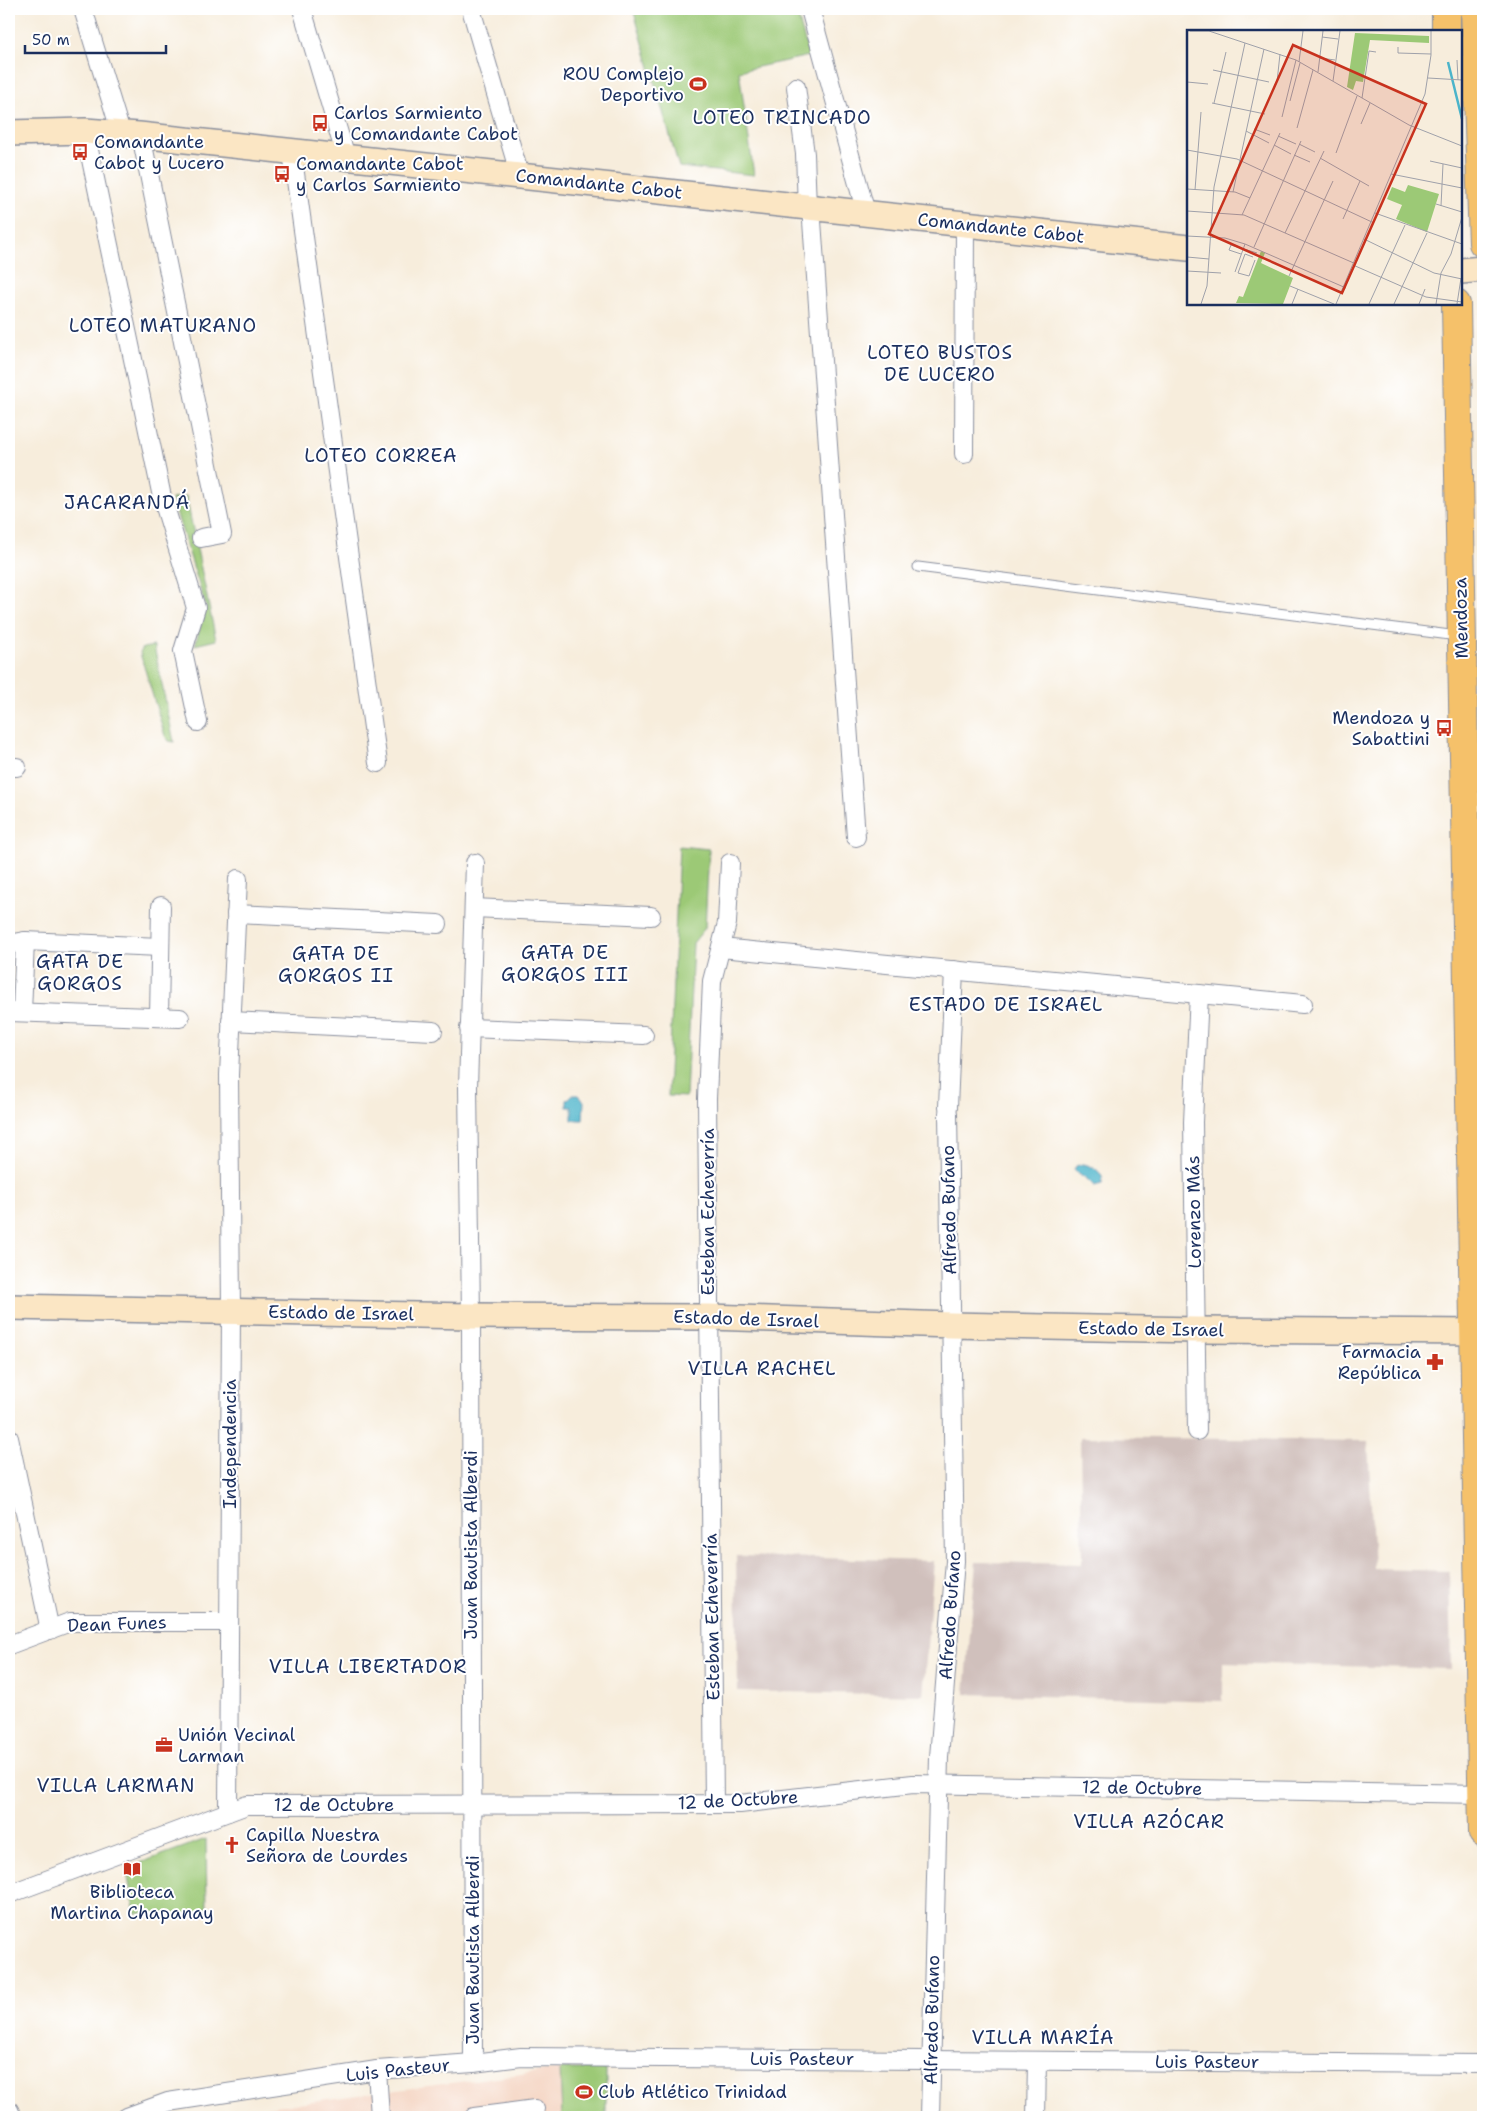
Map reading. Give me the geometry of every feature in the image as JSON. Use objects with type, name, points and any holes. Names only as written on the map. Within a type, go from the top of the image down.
[{"type":"main road","points":[[1446,9],[1446,30]]},
{"type":"main road","points":[[1475,9],[1483,242]]},
{"type":"main road","name":"Mendoza","points":[[1456,305],[1461,636],[1474,803],[1483,1833]]},
{"type":"street","points":[[83,9],[131,134],[222,534],[201,538]]},
{"type":"street","points":[[302,9],[346,158]]},
{"type":"street","points":[[471,9],[520,176]]},
{"type":"street","points":[[810,9],[866,213]]},
{"type":"street","points":[[796,86],[805,154],[856,837]]},
{"type":"street","points":[[85,131],[162,497],[196,608],[183,651],[198,722]]},
{"type":"street","name":"Comandante Cabot","points":[[9,133],[85,131],[131,134],[1187,248]]},
{"type":"street","points":[[292,152],[378,763]]},
{"type":"street","points":[[964,454],[965,224]]},
{"type":"street","points":[[1462,271],[1483,269]]},
{"type":"street","name":"Juan Bautista Alberdi","points":[[473,2063],[468,1087],[475,863]]},
{"type":"street","name":"Esteban Echeverría","points":[[714,1804],[707,1099],[712,981],[727,923],[730,863]]},
{"type":"street","name":"Independencia","points":[[228,1812],[231,1311],[229,1075],[238,878]]},
{"type":"street","points":[[159,1017],[161,906]]},
{"type":"street","points":[[474,908],[651,916]]},
{"type":"street","points":[[236,914],[438,924]]},
{"type":"street","points":[[160,947],[17,942],[15,1012],[180,1018]]},
{"type":"street","points":[[721,948],[1303,1004]]},
{"type":"street","name":"Alfredo Bufano","points":[[930,2117],[938,1785],[955,1561],[948,1110],[954,970]]},
{"type":"street","name":"Lorenzo Más","points":[[1197,1431],[1193,1122],[1199,994]]},
{"type":"street","points":[[231,1021],[433,1030]]},
{"type":"street","points":[[469,1028],[644,1035]]},
{"type":"street","name":"Estado de Israel","points":[[9,1307],[470,1316],[709,1317],[951,1325],[1196,1330],[1478,1332]]},
{"type":"street","points":[[9,1438],[50,1630]]},
{"type":"street","name":"Dean Funes","points":[[9,1645],[70,1622],[229,1622]]},
{"type":"street","name":"12 de Octubre","points":[[9,1894],[247,1805],[740,1804],[913,1784],[1483,1794]]},
{"type":"street","name":"Luis Pasteur","points":[[127,2117],[168,2102],[377,2070],[473,2063],[521,2056],[1483,2064]]},
{"type":"street","points":[[1036,2060],[1036,2117]]},
{"type":"street","points":[[377,2070],[380,2117]]},
{"type":"street","points":[[9,2110],[12,2117]]},
{"type":"street","points":[[474,2117],[534,2110]]},
{"type":"lane","points":[[918,567],[1461,636]]},
{"type":"shaded area","points":[[1080,1437],[1368,1441],[1374,1569],[1449,1571],[1451,1669],[1223,1663],[1223,1701],[965,1694],[976,1562],[1082,1564]]},
{"type":"shaded area","points":[[736,1556],[934,1561],[923,1695],[738,1691]]},
{"type":"shaded area","points":[[560,2069],[562,2117],[191,2117],[451,2083]]},
{"type":"green space","name":"ROU Complejo Deportivo","points":[[633,9],[796,9],[809,56],[739,71],[754,175],[679,167]]},
{"type":"green space","points":[[186,496],[216,640],[195,645],[206,607],[172,499]]},
{"type":"green space","points":[[154,646],[174,742],[169,741],[165,736],[140,653],[143,648]]},
{"type":"green space","points":[[679,846],[709,849],[705,928],[693,943],[686,1097],[668,1096]]},
{"type":"green space","points":[[206,1839],[207,1914],[135,1913],[126,1868]]},
{"type":"green space","name":"Club Atlético Trinidad","points":[[560,2069],[606,2069],[606,2117],[562,2117]]},
{"type":"water","points":[[572,1095],[578,1095],[584,1101],[583,1120],[572,1120],[572,1107],[567,1107],[567,1100]]},
{"type":"water","points":[[1082,1164],[1090,1166],[1100,1173],[1102,1184],[1094,1186],[1074,1170],[1076,1166]]},
{"type":"place","name":"ROU Complejo Deportivo","points":[[698,84]]},
{"type":"place","name":"Carlos Sarmiento y Comandante Cabot","points":[[320,123]]},
{"type":"place","name":"Comandante Cabot y Lucero","points":[[80,152]]},
{"type":"place","name":"Comandante Cabot y Carlos Sarmiento","points":[[282,174]]},
{"type":"place","name":"Mendoza y Sabattini","points":[[1444,728]]},
{"type":"place","name":"Farmacia República","points":[[1435,1362]]},
{"type":"place","name":"Unión Vecinal Larman","points":[[164,1745]]},
{"type":"place","name":"Capilla Nuestra Señora de Lourdes","points":[[232,1845]]},
{"type":"place","name":"Biblioteca Martina Chapanay","points":[[132,1869]]},
{"type":"place","name":"Club Atlético Trinidad","points":[[584,2092]]},
{"type":"district","name":"LOTEO TRINCADO","points":[[782,117]]},
{"type":"district","name":"LOTEO MATURANO","points":[[163,325]]},
{"type":"district","name":"LOTEO BUSTOS DE LUCERO","points":[[940,363]]},
{"type":"district","name":"LOTEO CORREA","points":[[381,455]]},
{"type":"district","name":"JACARANDÁ","points":[[127,502]]},
{"type":"district","name":"GATA DE GORGOS III","points":[[565,963]]},
{"type":"district","name":"GATA DE GORGOS II","points":[[336,964]]},
{"type":"district","name":"GATA DE GORGOS","points":[[80,972]]},
{"type":"district","name":"ESTADO DE ISRAEL","points":[[1006,1004]]},
{"type":"district","name":"VILLA RACHEL","points":[[762,1368]]},
{"type":"district","name":"VILLA LIBERTADOR","points":[[368,1666]]},
{"type":"district","name":"VILLA LARMAN","points":[[116,1785]]},
{"type":"district","name":"VILLA AZÓCAR","points":[[1149,1821]]},
{"type":"district","name":"VILLA MARÍA","points":[[1043,2037]]}]
